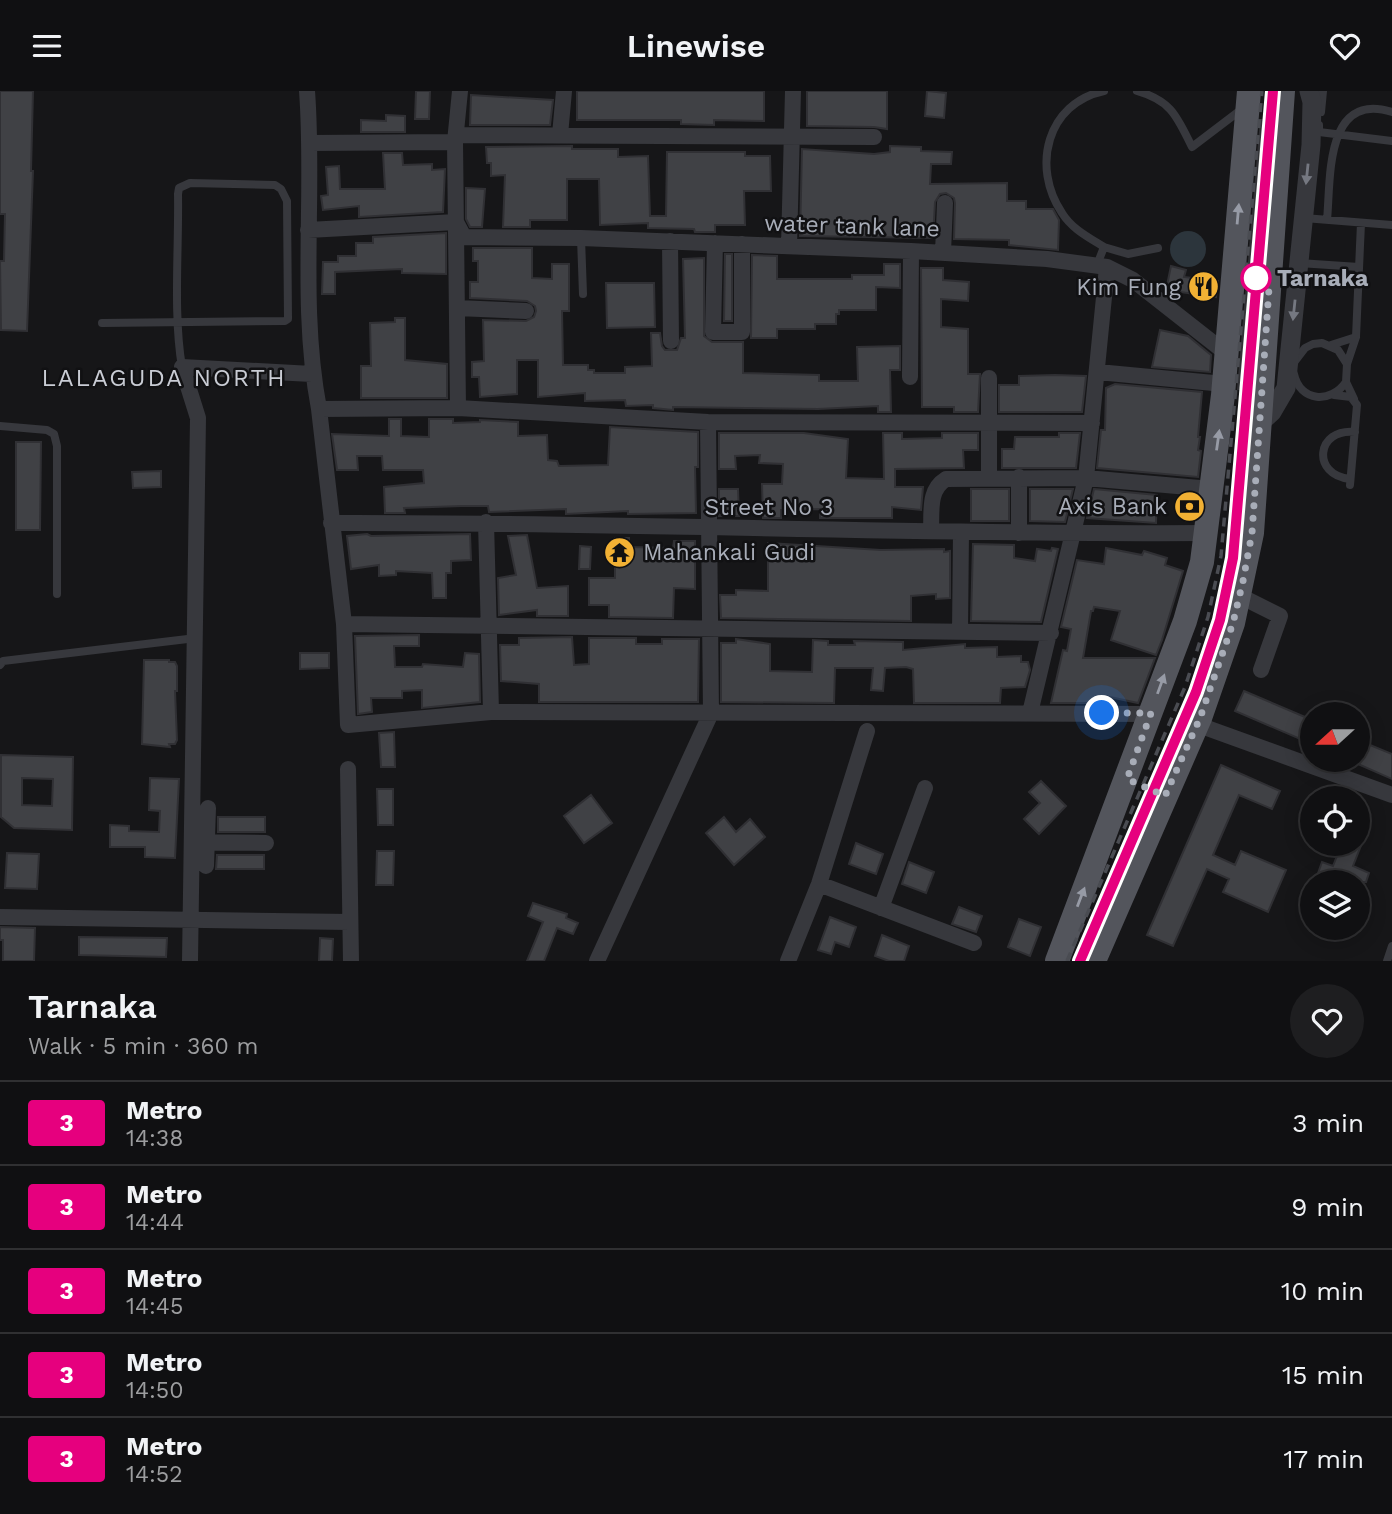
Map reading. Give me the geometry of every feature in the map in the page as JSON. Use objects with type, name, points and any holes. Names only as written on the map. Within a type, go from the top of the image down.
[{"type":"main road","points":[[1094,961],[1117,903],[1200,718],[1240,596],[1252,533],[1283,91]]},
{"type":"main road","points":[[1057,961],[1185,621],[1202,562],[1224,384],[1248,98]]},
{"type":"main road","points":[[1127,779],[1165,796]]},
{"type":"street","points":[[307,91],[307,230],[312,374],[319,409],[344,624],[348,725],[491,712],[1151,713]]},
{"type":"street","points":[[458,408],[456,139],[460,91]]},
{"type":"street","points":[[560,135],[564,91]]},
{"type":"street","points":[[789,246],[793,91]]},
{"type":"street","points":[[1259,424],[1272,412],[1286,388],[1311,145],[1312,103],[1309,91]]},
{"type":"street","points":[[309,143],[560,135],[874,137]]},
{"type":"street","points":[[943,253],[945,203]]},
{"type":"street","points":[[307,230],[456,222]]},
{"type":"street","name":"water tank lane","points":[[456,222],[464,237],[582,238],[681,247],[715,243],[911,251],[1102,266],[1133,280],[1226,353]]},
{"type":"street","points":[[715,243],[713,332],[742,332],[745,244]]},
{"type":"street","points":[[745,244],[749,341]]},
{"type":"street","points":[[671,341],[681,247]]},
{"type":"street","points":[[910,377],[911,251]]},
{"type":"street","points":[[1030,713],[1086,478],[1098,372],[1102,266]]},
{"type":"street","points":[[457,308],[526,311]]},
{"type":"street","points":[[190,961],[200,842],[196,638],[198,418],[182,367],[312,374]]},
{"type":"street","points":[[1098,372],[1224,384]]},
{"type":"street","points":[[989,377],[989,477]]},
{"type":"street","points":[[319,409],[458,408],[708,422],[1092,423]]},
{"type":"street","points":[[597,961],[711,713],[708,422]]},
{"type":"street","points":[[1019,477],[1019,533]]},
{"type":"street","points":[[931,531],[936,485],[946,479],[1086,478],[1211,489]]},
{"type":"street","points":[[486,522],[491,712]]},
{"type":"street","name":"Street No 3","points":[[331,523],[486,522],[711,529],[1207,533]]},
{"type":"street","points":[[960,632],[961,532]]},
{"type":"street","points":[[1240,596],[1280,616],[1261,670]]},
{"type":"street","points":[[344,624],[1051,633]]},
{"type":"street","points":[[1117,903],[1132,893],[1207,728],[1220,689],[1214,675]]},
{"type":"street","points":[[1207,728],[1392,795]]},
{"type":"street","points":[[788,961],[819,884],[867,731]]},
{"type":"street","points":[[348,769],[351,961]]},
{"type":"street","points":[[881,908],[925,788]]},
{"type":"street","points":[[206,866],[200,842],[208,809]]},
{"type":"street","points":[[200,842],[266,843]]},
{"type":"street","points":[[819,884],[974,943]]},
{"type":"street","points":[[0,917],[192,922],[350,922]]},
{"type":"lane","points":[[1104,91],[1090,94],[1062,114],[1051,131],[1045,168],[1048,186],[1062,214],[1083,234],[1104,247],[1128,254],[1158,248]]},
{"type":"lane","points":[[1137,91],[1156,97],[1175,113],[1192,148],[1248,98]]},
{"type":"lane","points":[[1323,91],[1319,132],[1392,141]]},
{"type":"lane","points":[[1327,220],[1335,135],[1344,119],[1362,107],[1372,106],[1392,112]]},
{"type":"lane","points":[[102,323],[178,324],[288,319],[287,201],[281,189],[275,185],[190,183],[179,188],[178,324],[182,367]]},
{"type":"lane","points":[[1303,217],[1392,225]]},
{"type":"lane","points":[[1355,432],[1338,433],[1331,438],[1323,452],[1324,460],[1332,474],[1350,482],[1355,432],[1357,405],[1346,382],[1356,337],[1361,223]]},
{"type":"lane","points":[[582,238],[583,293]]},
{"type":"lane","points":[[1102,266],[1104,247]]},
{"type":"lane","points":[[1298,263],[1359,267]]},
{"type":"lane","points":[[1331,345],[1356,337]]},
{"type":"lane","points":[[1348,365],[1344,356],[1331,345],[1322,343],[1305,348],[1295,362],[1294,372],[1300,389],[1307,394],[1316,398],[1334,395],[1354,399]]},
{"type":"lane","points":[[1334,395],[1346,382]]},
{"type":"lane","points":[[0,426],[47,430],[54,434],[57,446],[57,594]]},
{"type":"lane","points":[[0,665],[3,661],[196,638]]},
{"type":"lane","points":[[1387,961],[1392,946]]},
{"type":"shaded area","points":[[1188,231],[1201,236],[1206,249],[1201,262],[1188,267],[1175,262],[1170,249],[1175,236]]},
{"type":"building","points":[[0,91],[33,91],[27,331],[1,330],[0,261],[4,261],[5,214],[0,214]]},
{"type":"building","points":[[416,91],[430,91],[429,119],[415,119]]},
{"type":"building","points":[[577,91],[764,91],[764,121],[714,120],[714,125],[681,124],[681,120],[577,120]]},
{"type":"building","points":[[807,91],[887,91],[887,129],[807,126]]},
{"type":"building","points":[[927,91],[946,93],[944,118],[925,116]]},
{"type":"building","points":[[471,95],[553,100],[550,125],[470,125]]},
{"type":"building","points":[[386,115],[405,116],[405,132],[361,132],[361,120],[386,121]]},
{"type":"building","points":[[1261,120],[1266,120],[1247,389],[1238,389]]},
{"type":"building","points":[[572,146],[572,149],[618,149],[618,157],[648,156],[650,216],[666,216],[667,152],[745,152],[745,156],[770,156],[771,191],[744,191],[745,225],[715,225],[715,232],[695,232],[694,229],[648,228],[648,223],[600,225],[599,179],[567,179],[567,220],[530,220],[530,227],[503,227],[505,175],[491,176],[491,163],[487,163],[486,147]]},
{"type":"building","points":[[890,146],[952,152],[951,164],[931,164],[930,184],[1007,183],[1007,201],[1026,201],[1026,209],[1053,209],[1059,220],[1058,250],[1009,245],[1009,240],[954,239],[955,203],[954,198],[946,193],[940,194],[935,202],[933,238],[800,236],[802,149],[874,154],[890,152]]},
{"type":"building","points":[[383,153],[402,153],[403,165],[432,164],[432,170],[445,169],[443,212],[359,217],[359,206],[323,210],[321,196],[328,195],[326,167],[339,166],[340,189],[385,189]]},
{"type":"building","points":[[466,188],[485,189],[482,227],[470,227],[466,219]]},
{"type":"building","points":[[446,233],[446,274],[402,273],[402,269],[335,272],[335,294],[322,294],[323,262],[338,262],[338,256],[356,256],[356,243],[373,243],[373,237]]},
{"type":"building","points":[[473,248],[532,248],[532,278],[552,279],[552,264],[569,264],[569,311],[562,311],[563,365],[588,365],[588,370],[594,370],[594,373],[625,373],[625,367],[652,366],[651,333],[660,333],[665,350],[677,350],[681,338],[685,338],[683,259],[704,258],[704,336],[712,342],[743,342],[743,373],[819,375],[819,381],[858,381],[857,347],[900,346],[900,370],[890,370],[891,412],[878,412],[878,406],[818,409],[673,407],[673,410],[653,408],[653,405],[626,406],[625,400],[585,401],[585,393],[538,397],[538,360],[517,360],[517,394],[480,397],[479,377],[472,377],[472,362],[484,361],[483,320],[526,321],[534,317],[536,311],[535,306],[527,301],[470,298],[470,282],[478,282],[478,261],[473,261]]},
{"type":"building","points":[[725,254],[732,254],[732,321],[724,321]]},
{"type":"building","points":[[752,255],[777,256],[777,279],[852,279],[852,275],[884,275],[884,264],[900,264],[900,288],[876,287],[876,310],[839,310],[836,324],[815,324],[815,329],[777,329],[777,338],[751,338]]},
{"type":"building","points":[[1171,266],[1186,270],[1184,277],[1218,281],[1216,297],[1166,290]]},
{"type":"building","points":[[921,268],[943,268],[943,280],[969,282],[968,301],[941,299],[941,327],[968,329],[968,374],[980,374],[978,412],[954,412],[954,407],[922,407]]},
{"type":"building","points":[[606,283],[654,283],[655,327],[607,328]]},
{"type":"building","points":[[395,318],[405,318],[405,360],[447,364],[447,398],[361,398],[361,366],[371,366],[370,323],[395,322]]},
{"type":"building","points":[[1160,330],[1188,336],[1211,355],[1210,372],[1152,367]]},
{"type":"building","points":[[1019,376],[1086,376],[1082,412],[999,412],[999,385],[1019,385]]},
{"type":"building","points":[[1115,384],[1202,392],[1198,477],[1097,468],[1101,430],[1105,430],[1106,388]]},
{"type":"building","points":[[389,419],[401,419],[401,436],[429,437],[429,419],[453,419],[453,423],[480,420],[518,422],[518,436],[547,435],[548,460],[557,461],[559,466],[608,465],[610,427],[698,432],[698,467],[695,467],[696,513],[628,514],[628,511],[566,514],[566,509],[489,512],[488,506],[462,506],[404,508],[405,513],[385,513],[384,487],[424,483],[423,470],[383,470],[382,456],[357,456],[358,470],[337,470],[332,434],[389,436]]},
{"type":"building","points":[[719,433],[804,433],[848,439],[846,478],[884,479],[883,433],[902,433],[902,439],[942,438],[942,433],[978,433],[978,450],[963,450],[964,468],[895,469],[895,487],[923,487],[921,510],[892,507],[892,518],[820,518],[820,509],[781,510],[781,518],[763,518],[762,484],[782,484],[783,464],[759,463],[760,455],[735,456],[736,469],[719,469]]},
{"type":"building","points":[[1059,433],[1080,433],[1076,468],[1002,468],[1002,449],[1014,449],[1015,437],[1059,437]]},
{"type":"building","points":[[16,442],[41,442],[40,530],[16,530]]},
{"type":"building","points":[[161,471],[161,487],[133,488],[132,472]]},
{"type":"building","points":[[719,489],[738,489],[739,516],[719,516]]},
{"type":"building","points":[[971,489],[1009,489],[1009,521],[971,521]]},
{"type":"building","points":[[1030,489],[1073,489],[1065,522],[1030,521]]},
{"type":"building","points":[[1094,489],[1157,495],[1156,523],[1087,518]]},
{"type":"building","points":[[470,534],[471,560],[451,561],[451,573],[446,573],[446,598],[433,598],[432,573],[396,571],[396,575],[379,576],[379,565],[351,569],[347,536]]},
{"type":"building","points":[[527,535],[537,588],[568,586],[568,616],[537,616],[537,610],[499,615],[498,578],[516,575],[508,536]]},
{"type":"building","points":[[615,538],[629,538],[629,547],[673,548],[674,541],[695,541],[695,589],[674,588],[673,618],[609,617],[609,605],[589,605],[589,578],[615,578]]},
{"type":"building","points":[[768,543],[881,550],[944,549],[944,552],[950,551],[950,598],[936,599],[936,594],[911,596],[911,621],[721,618],[720,595],[736,595],[736,590],[768,591]]},
{"type":"building","points":[[973,544],[1014,545],[1014,558],[1035,561],[1037,549],[1058,549],[1041,622],[971,621]]},
{"type":"building","points":[[580,546],[591,547],[590,569],[579,569]]},
{"type":"building","points":[[1106,548],[1142,555],[1144,551],[1167,558],[1165,565],[1183,571],[1162,640],[1156,655],[1111,640],[1120,611],[1094,607],[1083,658],[1155,658],[1138,703],[1105,696],[1105,703],[1051,703],[1063,650],[1067,651],[1071,629],[1061,627],[1077,560],[1104,564]]},
{"type":"building","points":[[419,635],[419,646],[394,646],[395,667],[422,667],[423,664],[463,667],[465,653],[479,654],[480,702],[422,708],[422,690],[402,691],[402,698],[371,698],[372,712],[358,714],[355,636]]},
{"type":"building","points":[[572,637],[574,665],[589,664],[589,638],[636,638],[636,644],[662,644],[662,639],[699,639],[698,702],[539,702],[539,684],[501,681],[500,645],[519,645],[519,638]]},
{"type":"building","points":[[736,639],[770,644],[770,671],[812,672],[813,640],[828,641],[828,645],[855,645],[854,641],[903,642],[903,650],[965,644],[965,648],[997,647],[997,657],[1021,656],[1021,662],[1028,662],[1030,670],[1025,687],[1001,688],[1000,703],[914,703],[913,669],[906,667],[885,668],[883,691],[871,690],[873,668],[835,668],[834,703],[721,702],[721,643],[736,643]]},
{"type":"building","points":[[300,653],[329,653],[329,668],[300,669]]},
{"type":"building","points":[[144,660],[169,660],[177,666],[177,740],[175,744],[169,744],[170,747],[142,744]]},
{"type":"building","points":[[1244,691],[1300,715],[1300,739],[1235,711]]},
{"type":"building","points":[[394,732],[395,767],[381,767],[379,733]]},
{"type":"building","points":[[1370,745],[1392,754],[1392,779],[1370,769]]},
{"type":"building","points":[[1,755],[73,757],[72,830],[14,828],[1,817]],"holes":[[[22,778],[53,779],[52,806],[22,805]]]},
{"type":"building","points":[[1221,765],[1280,791],[1272,809],[1239,795],[1213,855],[1235,865],[1241,851],[1286,870],[1268,912],[1223,892],[1229,879],[1207,869],[1173,946],[1147,935]]},
{"type":"building","points":[[150,778],[179,779],[175,858],[145,857],[145,847],[110,847],[110,825],[129,826],[129,831],[159,832],[160,811],[149,810]]},
{"type":"building","points":[[1041,781],[1066,806],[1039,834],[1024,819],[1040,803],[1029,792]]},
{"type":"building","points":[[377,789],[393,789],[393,825],[378,825]]},
{"type":"building","points":[[591,795],[612,823],[584,843],[564,816]]},
{"type":"building","points":[[218,817],[265,817],[265,832],[218,832]]},
{"type":"building","points":[[724,817],[736,832],[750,819],[765,837],[734,865],[706,833]]},
{"type":"building","points":[[856,843],[883,854],[876,874],[849,864]]},
{"type":"building","points":[[377,851],[394,851],[393,885],[376,885]]},
{"type":"building","points":[[7,853],[39,854],[37,889],[5,888]]},
{"type":"building","points":[[217,855],[264,855],[264,869],[216,869]]},
{"type":"building","points":[[1337,856],[1357,856],[1353,866],[1362,870],[1319,870],[1322,862],[1333,866]]},
{"type":"building","points":[[909,862],[934,872],[926,893],[902,884]]},
{"type":"building","points":[[533,903],[567,914],[566,918],[578,923],[573,934],[557,928],[544,961],[527,961],[543,922],[528,916]]},
{"type":"building","points":[[959,907],[982,916],[976,932],[952,924]]},
{"type":"building","points":[[830,917],[856,927],[849,947],[835,942],[831,954],[818,950]]},
{"type":"building","points":[[1019,919],[1041,927],[1030,956],[1008,947]]},
{"type":"building","points":[[0,927],[35,928],[34,961],[3,961]]},
{"type":"building","points":[[882,935],[909,946],[904,961],[889,961],[875,956]]},
{"type":"building","points":[[79,937],[167,938],[166,957],[79,955]]},
{"type":"building","points":[[320,938],[333,939],[332,961],[319,961]]},
{"type":"railway","points":[[1067,961],[1185,687],[1208,617],[1221,556],[1262,91]]},
{"type":"railway","points":[[1080,961],[1196,692],[1220,620],[1232,558],[1272,101]]},
{"type":"metro line","name":"3","points":[[1080,961],[1196,692],[1220,620],[1233,558],[1273,91]]},
{"type":"place","name":"Tarnaka","points":[[1256,278]]},
{"type":"place","name":"Kim Fung","points":[[1204,287]]},
{"type":"place","name":"Axis Bank","points":[[1190,506]]},
{"type":"place","name":"Mahankali Gudi","points":[[620,552]]},
{"type":"district","name":"LALAGUDA NORTH","points":[[164,378]]},
{"type":"route","points":[[1102,713],[1151,713],[1127,779],[1165,796],[1200,718],[1233,623],[1252,533],[1269,289],[1256,278]]}]
